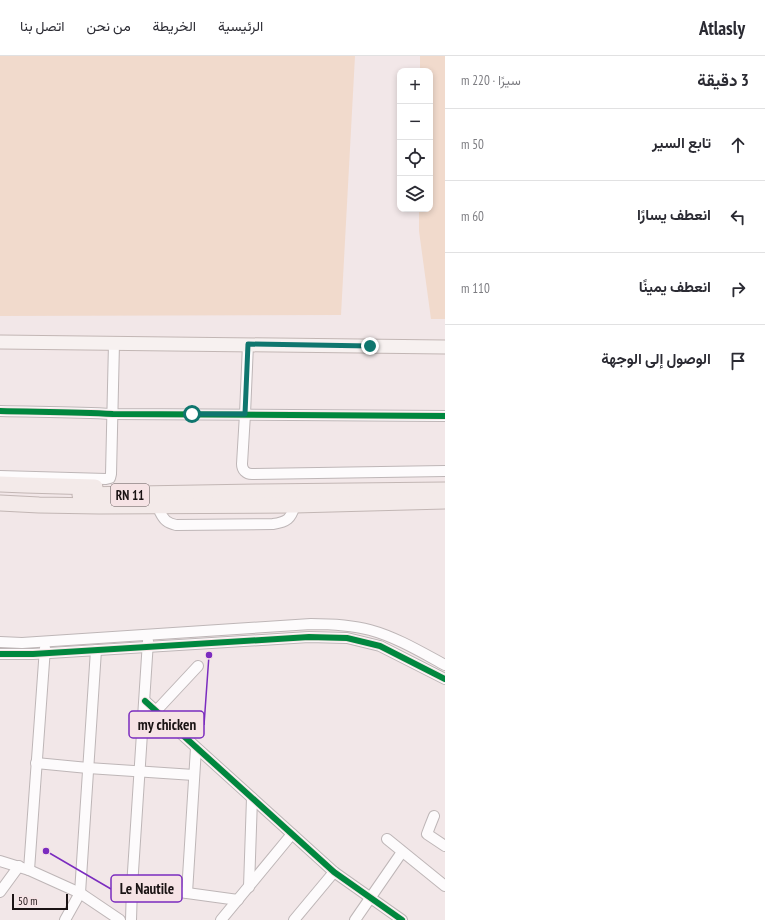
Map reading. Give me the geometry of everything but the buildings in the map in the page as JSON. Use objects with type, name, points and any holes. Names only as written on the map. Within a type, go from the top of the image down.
[{"type":"highway","points":[[0,484],[227,487],[242,488],[259,492]]},
{"type":"highway","name":"RN 11","points":[[0,494],[99,495],[445,490]]},
{"type":"highway","name":"RN 11","points":[[0,503],[71,506],[295,505],[445,501]]},
{"type":"highway","points":[[0,511],[105,514],[190,510],[213,505]]},
{"type":"main road","points":[[0,342],[445,347]]},
{"type":"street","points":[[0,476],[110,478],[114,343]]},
{"type":"street","points":[[248,344],[242,464],[244,471],[249,474],[445,472]]},
{"type":"street","points":[[0,411],[113,414],[445,416]]},
{"type":"street","points":[[160,512],[165,521],[176,525],[273,524],[288,520],[295,505]]},
{"type":"street","points":[[0,642],[22,643],[311,624],[334,624],[368,630],[386,636],[445,665]]},
{"type":"street","points":[[131,920],[148,635]]},
{"type":"street","points":[[0,654],[44,654],[309,636],[347,638],[380,646],[445,679]]},
{"type":"street","points":[[0,892],[24,868],[36,763],[45,641]]},
{"type":"street","points":[[65,920],[80,893],[96,650]]},
{"type":"street","points":[[156,711],[198,666]]},
{"type":"street","points":[[145,701],[334,872],[400,920]]},
{"type":"street","points":[[187,893],[196,748]]},
{"type":"street","points":[[36,763],[194,775]]},
{"type":"street","points":[[249,887],[252,798]]},
{"type":"street","points":[[434,816],[427,834],[445,846]]},
{"type":"street","points":[[222,920],[292,834]]},
{"type":"street","points":[[387,840],[445,886]]},
{"type":"street","points":[[355,920],[402,852]]},
{"type":"street","points":[[0,861],[24,868],[80,893],[120,920]]},
{"type":"street","points":[[294,920],[334,872]]},
{"type":"street","points":[[132,887],[238,900]]},
{"type":"shaded area","points":[[0,56],[355,56],[341,315],[0,316]]},
{"type":"shaded area","points":[[420,56],[445,56],[445,319],[431,319],[419,231],[419,212],[433,212],[433,68],[420,68]]},
{"type":"cycle path","points":[[0,411],[113,414],[445,416]]},
{"type":"cycle path","points":[[0,654],[33,654],[309,637],[347,638],[380,646],[445,679]]},
{"type":"cycle path","points":[[145,701],[334,872],[402,920]]},
{"type":"place","name":"my chicken","points":[[209,655]]},
{"type":"place","name":"Le Nautile","points":[[46,851]]},
{"type":"route","points":[[192,414],[245,414],[248,344],[370,346]]}]
